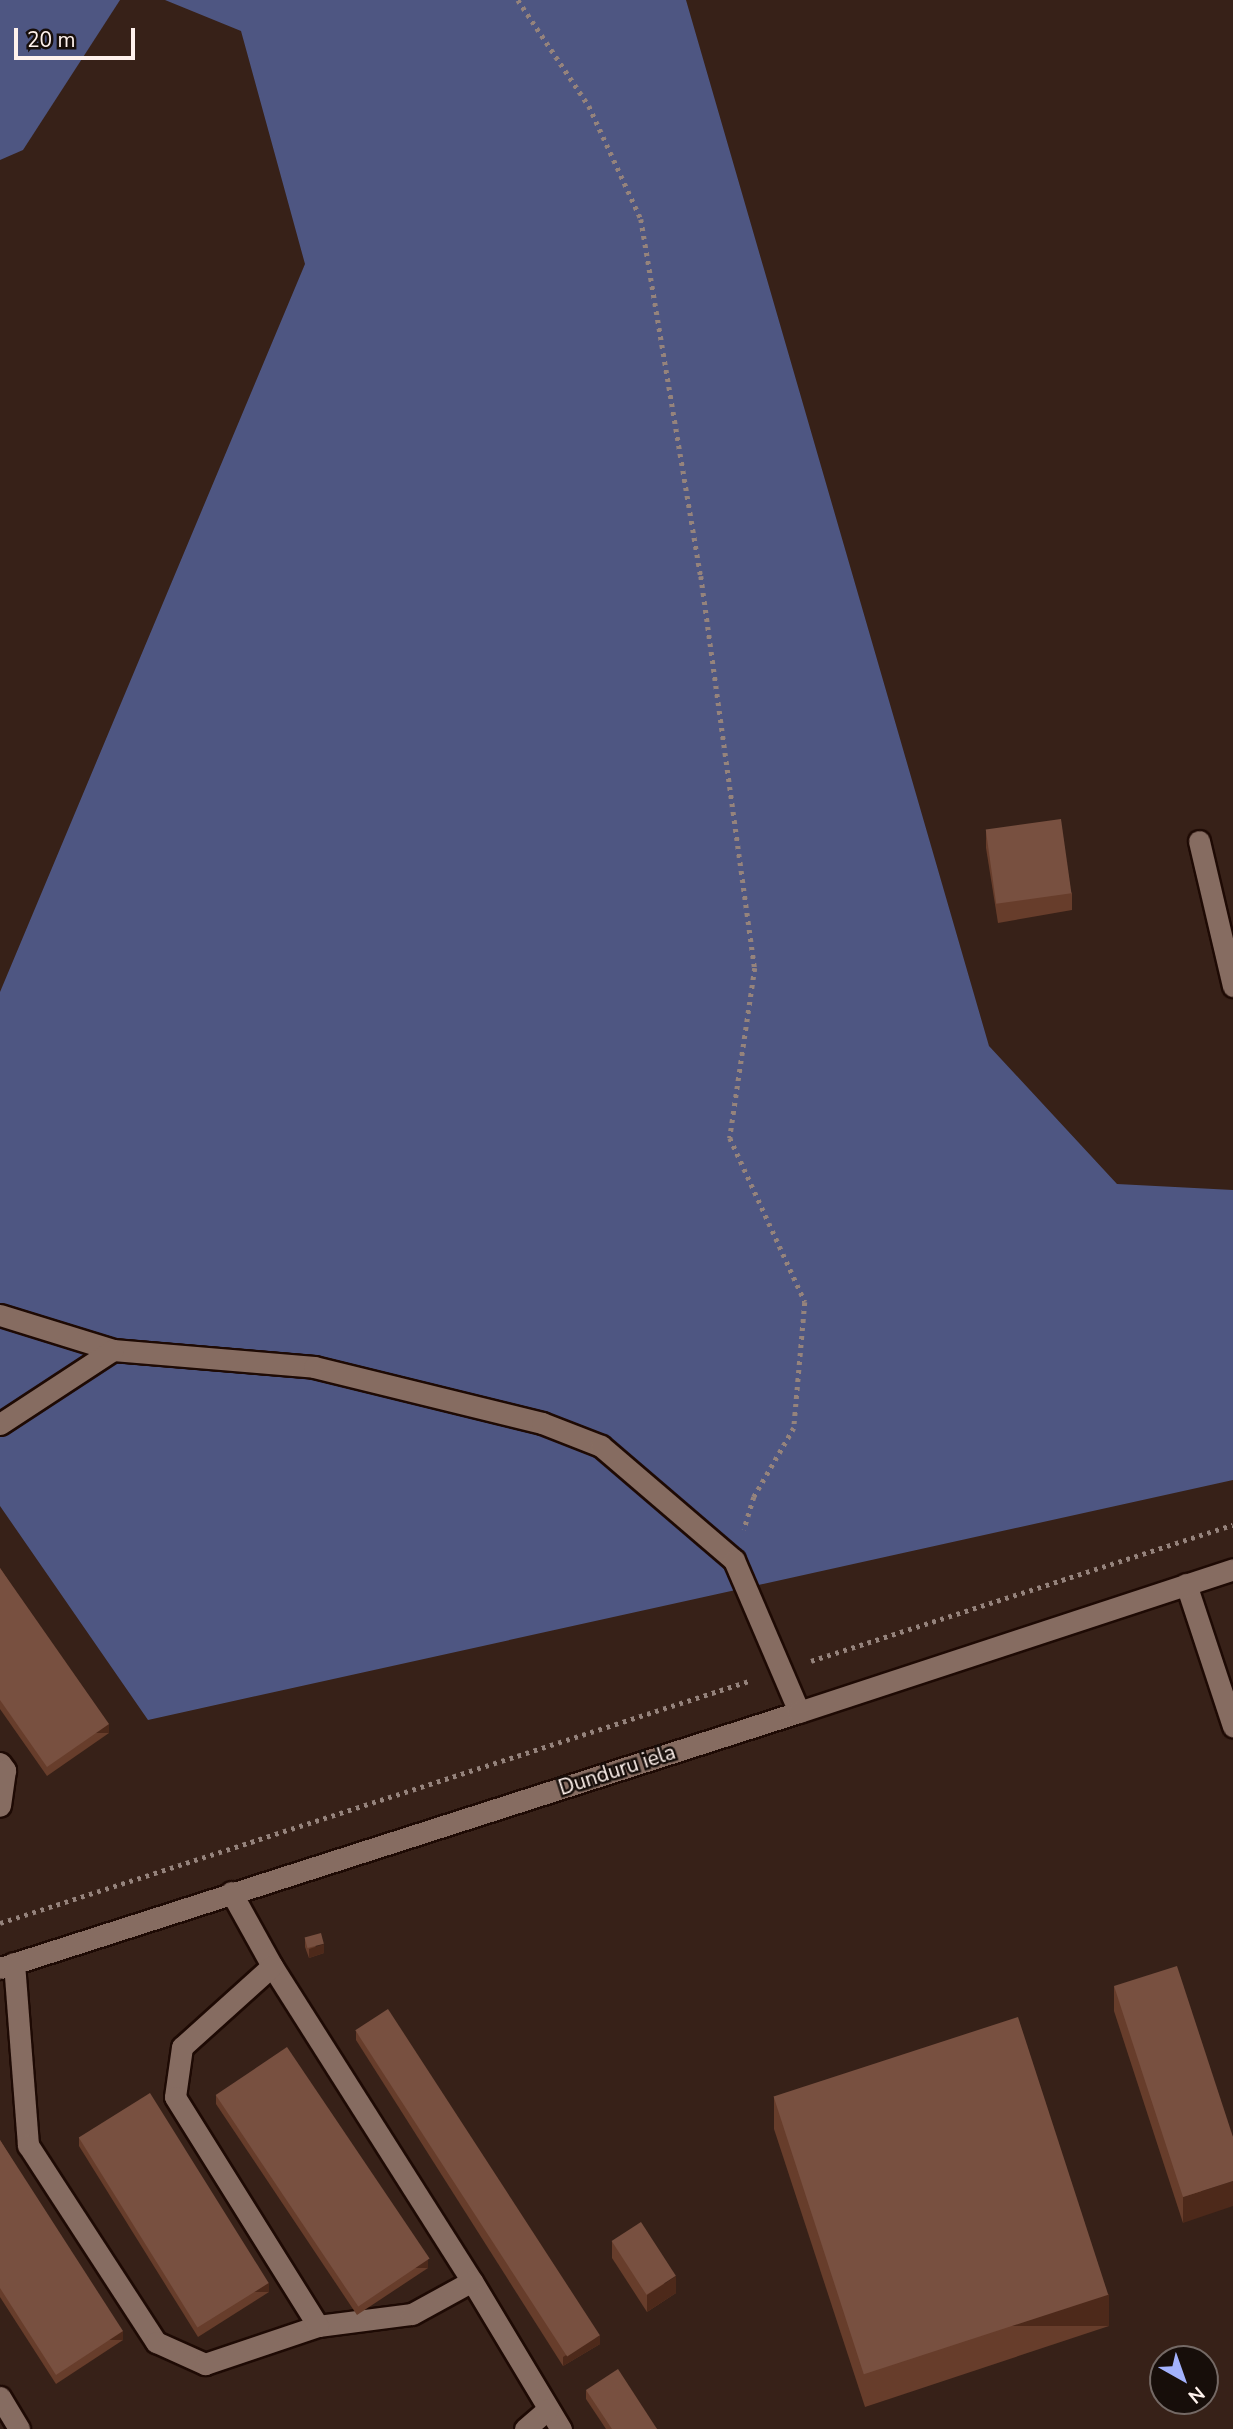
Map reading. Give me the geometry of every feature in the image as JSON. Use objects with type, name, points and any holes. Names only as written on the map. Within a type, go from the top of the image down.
[{"type":"street","points":[[1199,841],[1233,986]]},
{"type":"street","points":[[0,1315],[113,1350],[314,1367],[542,1423],[601,1446],[734,1560],[799,1712]]},
{"type":"street","points":[[0,1424],[113,1350]]},
{"type":"street","name":"Dunduru iela","points":[[7,1966],[799,1712],[1233,1569]]},
{"type":"street","points":[[1186,1584],[1233,1726]]},
{"type":"street","points":[[0,1763],[5,1770],[0,1806]]},
{"type":"street","points":[[231,1892],[272,1966],[472,2281],[561,2429]]},
{"type":"street","points":[[7,1966],[27,2145],[156,2342],[205,2364],[318,2326],[412,2314],[472,2281]]},
{"type":"street","points":[[272,1966],[182,2047],[175,2098],[318,2326]]},
{"type":"street","points":[[0,2397],[19,2429]]},
{"type":"street","points":[[525,2429],[548,2409]]},
{"type":"path","points":[[518,0],[589,106],[641,219],[701,576],[755,968],[730,1138],[805,1302],[794,1428],[754,1497],[734,1560]]},
{"type":"path","points":[[0,1923],[1233,1525]]},
{"type":"shaded area","points":[[0,0],[120,0],[23,150],[0,160]]},
{"type":"shaded area","points":[[165,0],[686,0],[989,1046],[1117,1184],[1233,1190],[1233,1480],[148,1720],[0,1506],[0,992],[305,264],[241,31]]},
{"type":"building","points":[[1061,819],[1071,893],[996,904],[986,830]]},
{"type":"building","points":[[0,1568],[109,1724],[47,1767],[0,1700]]},
{"type":"building","points":[[321,1933],[324,1944],[307,1948],[305,1937]]},
{"type":"building","points":[[1177,1966],[1233,2137],[1233,2181],[1183,2197],[1114,1986]]},
{"type":"building","points":[[388,2009],[600,2335],[567,2356],[355,2030]]},
{"type":"building","points":[[1018,2017],[1108,2295],[864,2374],[774,2096]]},
{"type":"building","points":[[287,2047],[430,2258],[358,2306],[216,2095]]},
{"type":"building","points":[[150,2093],[269,2283],[197,2327],[79,2138]]},
{"type":"building","points":[[0,2140],[123,2331],[56,2375],[0,2288]]},
{"type":"building","points":[[641,2222],[676,2276],[647,2295],[612,2241]]},
{"type":"building","points":[[618,2369],[657,2429],[612,2429],[586,2390]]}]
